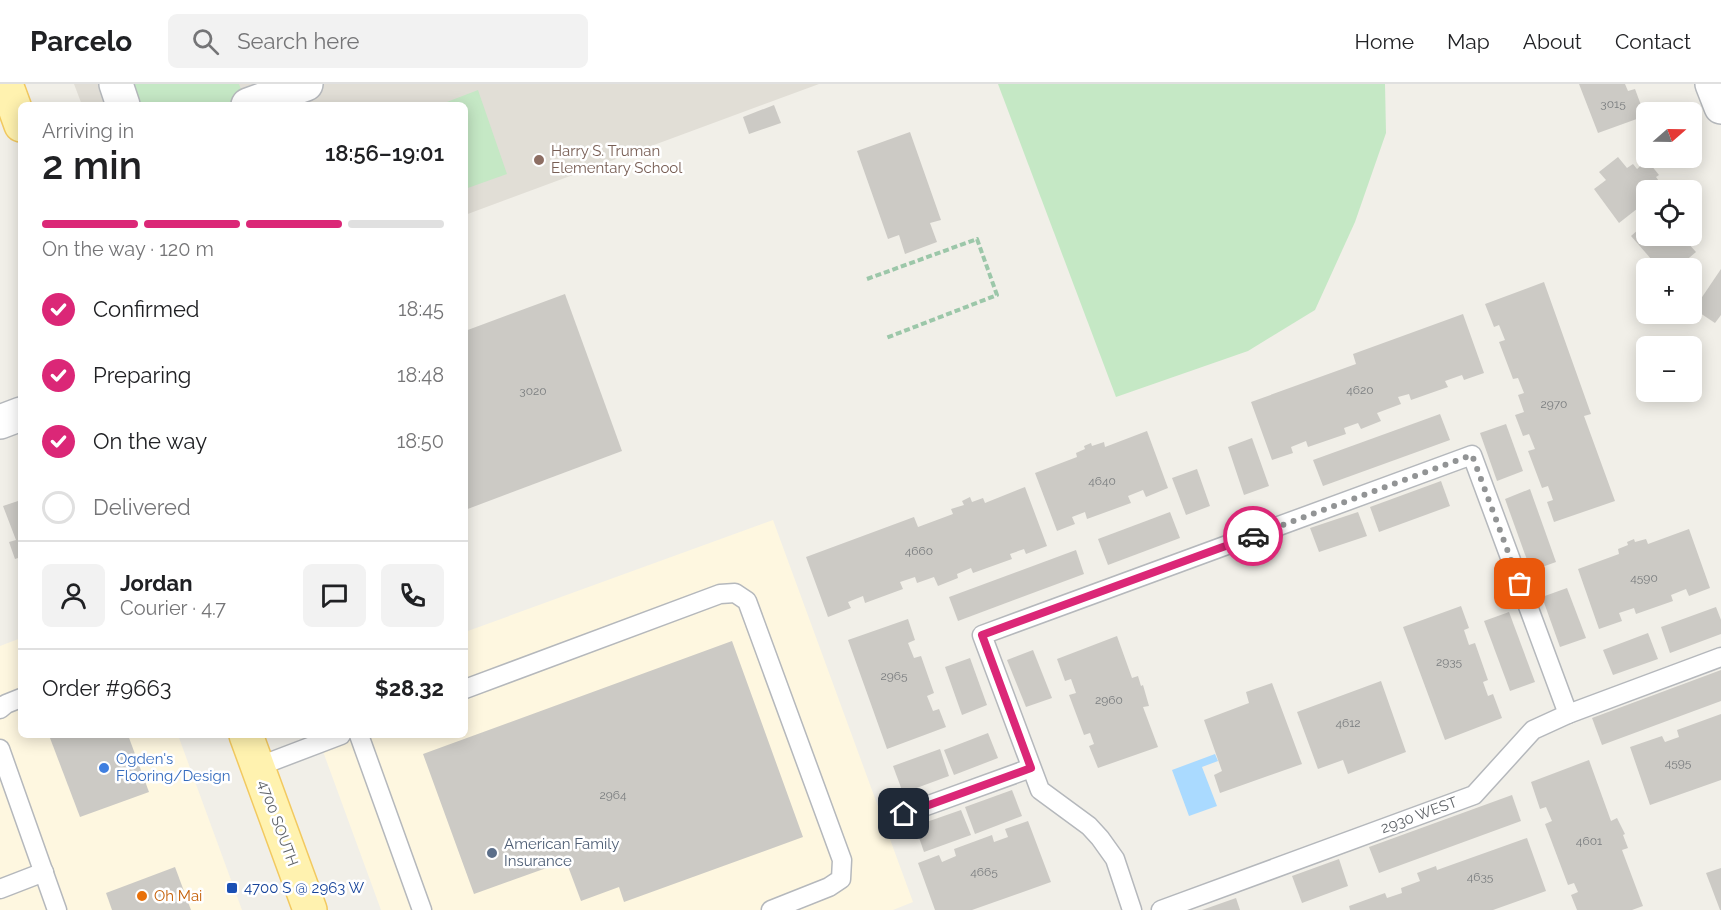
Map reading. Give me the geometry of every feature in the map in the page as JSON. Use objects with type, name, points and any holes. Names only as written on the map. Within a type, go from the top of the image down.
[{"type":"main road","points":[[6,84],[18,117]]},
{"type":"main road","name":"4700 SOUTH","points":[[247,738],[310,910]]},
{"type":"street","points":[[116,84],[122,102]]},
{"type":"street","points":[[256,102],[306,84]]},
{"type":"street","points":[[1712,84],[1721,107]]},
{"type":"street","points":[[0,422],[18,415]]},
{"type":"lane","points":[[1132,910],[1120,872],[1109,849],[1089,826],[1040,790],[982,635],[1472,455],[1568,714]]},
{"type":"lane","points":[[468,688],[720,594],[735,593],[747,601],[842,860],[841,879],[829,887],[771,910]]},
{"type":"lane","name":"2930 WEST","points":[[1161,910],[1474,795],[1533,730],[1568,714],[1721,657]]},
{"type":"lane","points":[[0,709],[18,700]]},
{"type":"lane","points":[[257,767],[333,738]]},
{"type":"lane","points":[[360,738],[422,910]]},
{"type":"lane","points":[[0,748],[57,910]]},
{"type":"lane","points":[[904,814],[1031,768]]},
{"type":"lane","points":[[0,889],[44,872]]},
{"type":"path","points":[[867,279],[977,239],[997,295],[886,338]]},
{"type":"shaded area","name":"Harry S. Truman Elementary School","points":[[74,84],[819,84],[468,214],[468,102],[81,102]]},
{"type":"shaded area","points":[[773,520],[913,902],[893,910],[381,910],[318,738],[468,738],[468,631]]},
{"type":"shaded area","points":[[18,639],[18,738],[179,738],[242,910],[0,910],[0,646]]},
{"type":"green space","points":[[116,84],[239,84],[246,102],[122,102]]},
{"type":"green space","points":[[998,84],[1385,84],[1386,133],[1355,222],[1315,310],[1248,351],[1116,397]]},
{"type":"green space","points":[[478,90],[507,174],[468,188],[468,102],[447,102]]},
{"type":"water","points":[[1215,754],[1218,761],[1202,767],[1217,806],[1189,816],[1172,770]]},
{"type":"building","points":[[1579,84],[1625,84],[1628,91],[1635,89],[1640,102],[1636,102],[1636,119],[1598,133]]},
{"type":"building","points":[[774,105],[781,123],[749,134],[743,117]]},
{"type":"building","points":[[910,132],[941,220],[930,223],[937,242],[905,254],[899,235],[888,239],[857,151]]},
{"type":"building","points":[[1618,157],[1627,168],[1633,164],[1637,169],[1653,168],[1659,175],[1656,177],[1658,180],[1636,180],[1636,210],[1619,223],[1594,189],[1606,180],[1599,172]]},
{"type":"building","points":[[1636,232],[1636,242],[1631,236]]},
{"type":"building","points":[[1640,246],[1691,246],[1696,252],[1689,258],[1650,258]]},
{"type":"building","points":[[1721,269],[1721,315],[1715,323],[1702,314],[1702,297]]},
{"type":"building","points":[[1544,282],[1591,414],[1584,416],[1615,501],[1554,522],[1547,502],[1553,500],[1548,486],[1542,488],[1528,451],[1535,449],[1529,434],[1523,436],[1515,415],[1524,412],[1518,395],[1524,393],[1518,378],[1513,379],[1499,342],[1505,340],[1499,325],[1494,327],[1485,304]]},
{"type":"building","points":[[565,294],[622,451],[468,509],[468,330]]},
{"type":"building","points":[[1463,314],[1484,373],[1464,380],[1462,375],[1445,381],[1448,387],[1411,400],[1409,394],[1398,397],[1401,404],[1377,413],[1381,421],[1361,429],[1358,423],[1344,428],[1346,434],[1308,447],[1306,441],[1291,447],[1293,453],[1272,460],[1251,402],[1356,364],[1353,354]]},
{"type":"building","points":[[1440,414],[1450,440],[1323,486],[1313,460]]},
{"type":"building","points":[[1506,424],[1523,471],[1497,481],[1480,433]]},
{"type":"building","points":[[1147,431],[1168,488],[1146,497],[1143,490],[1128,496],[1131,503],[1087,519],[1085,512],[1072,517],[1075,524],[1057,531],[1035,473],[1077,457],[1076,453],[1091,443],[1092,446],[1104,442],[1105,447]]},
{"type":"building","points":[[1252,438],[1269,486],[1244,495],[1228,447]]},
{"type":"building","points":[[1197,469],[1210,506],[1186,515],[1172,478]]},
{"type":"building","points":[[1441,481],[1450,506],[1379,532],[1370,507]]},
{"type":"building","points":[[1025,487],[1047,546],[1026,554],[1024,549],[1010,554],[1012,559],[973,573],[971,568],[957,574],[958,578],[938,586],[934,577],[917,583],[915,577],[900,582],[903,589],[865,603],[863,596],[848,602],[851,608],[828,617],[806,557],[914,517],[918,527],[953,514],[951,509],[964,505],[962,501],[970,497],[972,502],[983,498],[985,503]]},
{"type":"building","points":[[1530,489],[1556,562],[1531,571],[1505,499]]},
{"type":"building","points":[[18,501],[18,558],[15,559],[9,542],[16,540],[3,506]]},
{"type":"building","points":[[1170,512],[1180,538],[1108,565],[1098,539]]},
{"type":"building","points":[[1358,512],[1367,536],[1319,552],[1310,528]]},
{"type":"building","points":[[1689,529],[1710,588],[1689,596],[1686,589],[1671,595],[1673,601],[1636,614],[1634,608],[1619,613],[1622,621],[1599,629],[1578,569],[1619,554],[1618,549],[1628,545],[1627,542],[1634,539],[1635,542],[1646,539],[1648,544]]},
{"type":"building","points":[[1076,550],[1084,574],[958,621],[949,597]]},
{"type":"building","points":[[1567,588],[1586,638],[1560,647],[1542,597]]},
{"type":"building","points":[[1461,606],[1469,628],[1464,630],[1469,645],[1475,643],[1488,680],[1483,682],[1488,696],[1493,694],[1502,718],[1445,740],[1403,627]]},
{"type":"building","points":[[1716,607],[1721,620],[1721,634],[1670,653],[1661,627]]},
{"type":"building","points":[[1509,612],[1535,682],[1510,691],[1484,621]]},
{"type":"building","points":[[908,619],[915,640],[908,643],[914,658],[921,656],[934,693],[927,696],[933,711],[939,709],[946,727],[887,749],[848,640]]},
{"type":"building","points":[[1648,633],[1658,659],[1613,675],[1603,650]]},
{"type":"building","points":[[1117,636],[1132,678],[1138,676],[1141,686],[1143,685],[1149,706],[1143,707],[1158,747],[1098,768],[1089,746],[1094,744],[1090,733],[1084,735],[1069,695],[1076,693],[1071,679],[1065,681],[1057,659]]},
{"type":"building","points":[[732,641],[803,837],[624,902],[619,887],[581,901],[566,861],[474,894],[423,754]]},
{"type":"building","points":[[1033,650],[1052,698],[1026,707],[1007,660]]},
{"type":"building","points":[[970,658],[987,705],[962,715],[945,667]]},
{"type":"building","points":[[1721,670],[1721,701],[1602,745],[1592,718]]},
{"type":"building","points":[[1381,681],[1406,752],[1348,774],[1343,760],[1318,769],[1297,712]]},
{"type":"building","points":[[1272,683],[1302,764],[1220,793],[1214,775],[1222,771],[1204,720],[1249,703],[1246,692]]},
{"type":"building","points":[[1721,714],[1721,780],[1650,805],[1630,747],[1662,736],[1665,742],[1679,737],[1677,730]]},
{"type":"building","points":[[988,733],[998,758],[954,775],[944,750]]},
{"type":"building","points":[[50,738],[129,738],[149,792],[80,817]]},
{"type":"building","points":[[940,749],[949,776],[903,793],[893,766]]},
{"type":"building","points":[[1589,760],[1611,821],[1617,818],[1625,834],[1623,835],[1628,848],[1622,850],[1643,906],[1632,910],[1577,910],[1571,895],[1578,892],[1574,883],[1568,885],[1545,824],[1552,821],[1546,807],[1540,809],[1531,782]]},
{"type":"building","points":[[1012,790],[1022,816],[975,834],[965,807]]},
{"type":"building","points":[[1512,795],[1521,821],[1379,873],[1369,847]]},
{"type":"building","points":[[961,810],[971,835],[924,852],[915,826]]},
{"type":"building","points":[[1028,821],[1051,882],[972,910],[935,910],[918,863],[939,855],[942,862],[956,856],[954,849],[992,835],[994,842],[1008,837],[1005,829]]},
{"type":"building","points":[[1527,838],[1546,891],[1493,910],[1350,910],[1349,906],[1385,893],[1387,898],[1402,893],[1401,888],[1420,881],[1417,873],[1436,866],[1437,870]]},
{"type":"building","points":[[1339,859],[1348,886],[1302,903],[1292,876]]},
{"type":"building","points":[[175,867],[191,910],[112,910],[106,893]]},
{"type":"building","points":[[1721,868],[1721,910],[1720,910],[1706,873]]},
{"type":"building","points":[[1236,898],[1240,910],[1202,910]]},
{"type":"way so far","points":[[1253,536],[1472,455],[1520,584]]},
{"type":"place","name":"Harry S. Truman Elementary School","points":[[539,160]]},
{"type":"place","name":"Ogden's Flooring/Design","points":[[104,768]]},
{"type":"place","name":"American Family Insurance","points":[[492,853]]},
{"type":"place","name":"4700 S @ 2963 W","points":[[232,888]]},
{"type":"place","name":"Oh Mai","points":[[142,896]]},
{"type":"route","points":[[904,814],[1031,768],[982,635],[1253,536]]}]
